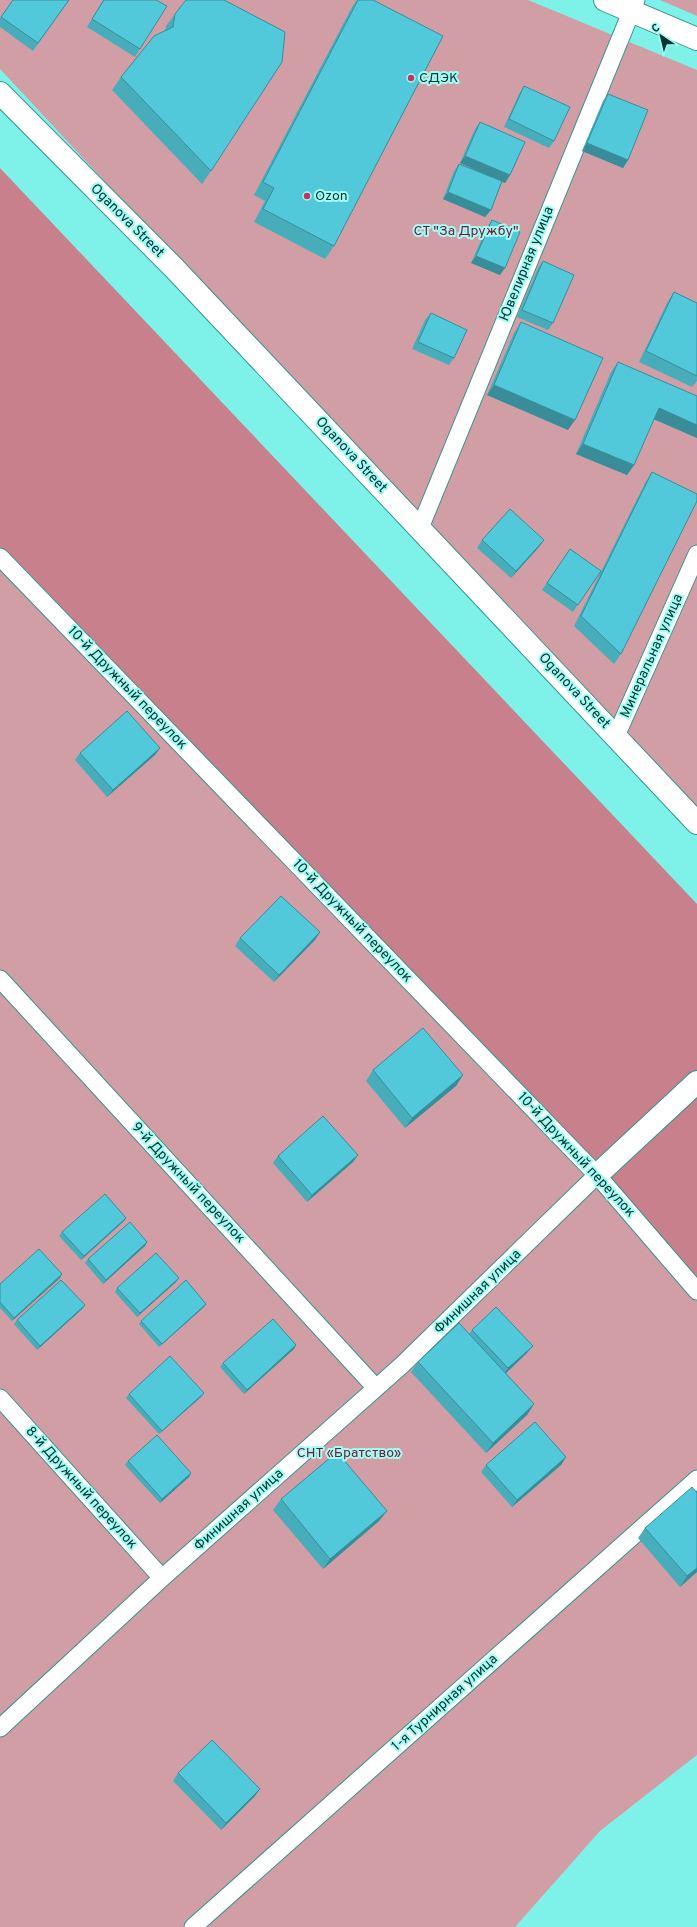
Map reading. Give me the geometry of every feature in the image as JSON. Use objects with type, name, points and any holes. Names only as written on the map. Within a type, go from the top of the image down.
[{"type":"main road","points":[[605,0],[634,5],[697,39]]},
{"type":"main road","name":"Oganova Street","points":[[0,93],[175,269],[616,736],[697,824]]},
{"type":"main road","points":[[597,1175],[697,1082]]},
{"type":"lane","name":"Ювелирная улица","points":[[420,528],[634,5]]},
{"type":"lane","name":"Минеральная улица","points":[[616,736],[697,554]]},
{"type":"lane","name":"10-й Дружный переулок","points":[[0,557],[597,1175],[697,1291]]},
{"type":"lane","name":"9-й Дружный переулок","points":[[0,979],[376,1388]]},
{"type":"lane","name":"Финишная улица","points":[[0,1728],[162,1578],[376,1388],[444,1325],[597,1175]]},
{"type":"lane","name":"8-й Дружный переулок","points":[[0,1398],[162,1578]]},
{"type":"lane","name":"1-я Турнирная улица","points":[[194,1927],[697,1479]]},
{"type":"green space","name":"СТ \"За Дружбу\"","points":[[0,0],[528,0],[697,70],[697,817],[0,69]]},
{"type":"green space","points":[[660,0],[697,0],[697,16]]},
{"type":"green space","name":"СНТ «Братство»","points":[[0,547],[697,1286],[697,1755],[600,1831],[515,1927],[0,1927]]},
{"type":"shaded area","points":[[0,168],[697,904],[697,1286],[0,547]]},
{"type":"building","points":[[13,0],[69,0],[38,43],[1,17]]},
{"type":"building","points":[[104,0],[156,0],[167,6],[140,49],[92,19]]},
{"type":"building","points":[[186,0],[224,0],[285,32],[282,62],[211,171],[121,77],[154,36],[173,27],[175,14]]},
{"type":"building","points":[[358,0],[373,0],[443,36],[334,246],[263,209],[274,188],[263,182]]},
{"type":"building","points":[[524,86],[570,107],[554,141],[509,119]]},
{"type":"building","points":[[608,94],[648,110],[628,160],[587,143]]},
{"type":"building","points":[[480,122],[525,142],[510,175],[465,156]]},
{"type":"building","points":[[459,164],[502,181],[491,210],[448,192]]},
{"type":"building","points":[[492,220],[520,232],[505,268],[476,256]]},
{"type":"building","points":[[543,261],[574,275],[553,323],[522,310]]},
{"type":"building","points":[[674,292],[697,303],[697,376],[646,351]]},
{"type":"building","points":[[431,313],[467,330],[454,358],[418,342]]},
{"type":"building","points":[[521,322],[603,358],[575,420],[494,385]]},
{"type":"building","points":[[618,362],[697,396],[697,425],[659,408],[634,465],[583,444]]},
{"type":"building","points":[[652,472],[697,494],[697,501],[621,654],[581,616]]},
{"type":"building","points":[[510,509],[544,540],[516,571],[482,540]]},
{"type":"building","points":[[570,549],[601,571],[578,605],[547,583]]},
{"type":"building","points":[[127,711],[160,748],[113,790],[80,753]]},
{"type":"building","points":[[281,896],[320,932],[279,975],[240,938]]},
{"type":"building","points":[[423,1028],[463,1075],[412,1118],[373,1070]]},
{"type":"building","points":[[323,1116],[358,1155],[312,1195],[278,1156]]},
{"type":"building","points":[[105,1194],[126,1218],[84,1256],[62,1232]]},
{"type":"building","points":[[130,1222],[147,1242],[106,1280],[88,1259]]},
{"type":"building","points":[[39,1249],[62,1274],[14,1318],[0,1302],[0,1284]]},
{"type":"building","points":[[156,1253],[179,1278],[140,1313],[117,1288]]},
{"type":"building","points":[[61,1280],[85,1305],[40,1346],[17,1320]]},
{"type":"building","points":[[186,1280],[206,1304],[162,1344],[141,1321]]},
{"type":"building","points":[[496,1307],[533,1346],[508,1368],[472,1330]]},
{"type":"building","points":[[273,1319],[296,1345],[247,1390],[223,1363]]},
{"type":"building","points":[[459,1323],[534,1404],[493,1443],[418,1362]]},
{"type":"building","points":[[170,1356],[204,1393],[162,1431],[129,1394]]},
{"type":"building","points":[[535,1422],[566,1457],[517,1500],[486,1465]]},
{"type":"building","points":[[157,1435],[191,1473],[162,1499],[128,1461]]},
{"type":"building","points":[[337,1452],[387,1511],[330,1559],[281,1499]]},
{"type":"building","points":[[692,1487],[697,1493],[697,1568],[687,1576],[645,1528]]},
{"type":"building","points":[[212,1740],[260,1789],[226,1823],[178,1773]]},
{"type":"place","name":"СДЭК","points":[[411,78]]},
{"type":"place","name":"Ozon","points":[[307,196]]}]
